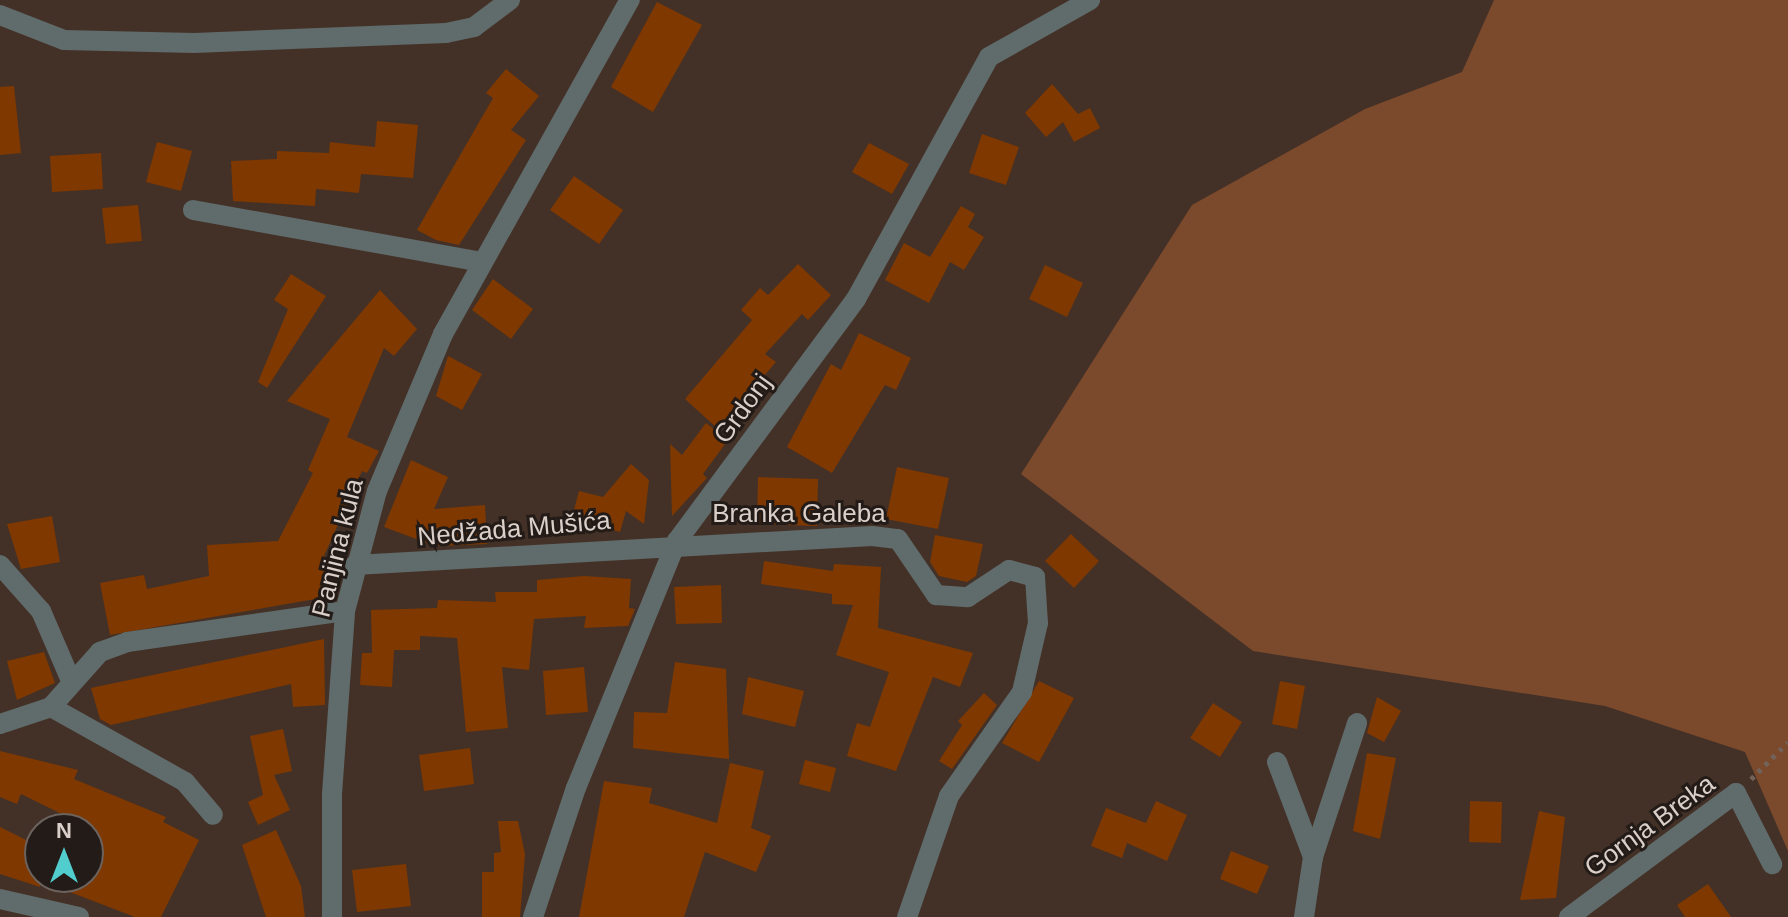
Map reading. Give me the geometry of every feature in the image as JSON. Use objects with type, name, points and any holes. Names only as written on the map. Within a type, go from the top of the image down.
[{"type":"street","points":[[0,15],[64,40],[194,43],[446,33],[474,27],[510,0]]},
{"type":"street","name":"Panjina kula","points":[[332,917],[332,794],[345,611],[355,565],[407,411],[482,262],[630,0]]},
{"type":"street","name":"Grdonj","points":[[533,917],[576,788],[677,541],[863,288],[989,57],[1090,0]]},
{"type":"street","points":[[193,210],[482,262]]},
{"type":"street","name":"Branka Galeba","points":[[677,541],[898,539],[927,588],[951,599],[1009,570],[1035,577],[1038,623],[1022,692],[937,821],[907,917]]},
{"type":"street","name":"Nedžada Mušića","points":[[355,565],[677,541]]},
{"type":"street","points":[[0,565],[41,611],[72,683]]},
{"type":"street","points":[[0,724],[51,707],[100,652],[127,642],[345,611]]},
{"type":"street","points":[[51,707],[185,782],[213,815]]},
{"type":"street","points":[[1304,917],[1313,857],[1357,723]]},
{"type":"street","points":[[1277,762],[1313,857]]},
{"type":"street","name":"Gornja Breka","points":[[1569,917],[1736,793],[1772,864]]},
{"type":"street","points":[[0,899],[79,917]]},
{"type":"path","points":[[1736,793],[1788,742]]},
{"type":"shaded area","points":[[1494,0],[1788,0],[1788,851],[1745,752],[1605,706],[1253,651],[1021,474],[1192,205],[1365,109],[1462,72]]},
{"type":"building","points":[[657,2],[702,25],[653,112],[611,87]]},
{"type":"building","points":[[506,69],[539,96],[511,130],[526,140],[459,245],[436,240],[417,230],[493,98],[486,93]]},
{"type":"building","points":[[1052,84],[1078,114],[1090,108],[1100,128],[1074,142],[1063,122],[1046,137],[1025,113]]},
{"type":"building","points":[[14,86],[21,153],[0,155],[0,87]]},
{"type":"building","points":[[377,121],[418,125],[413,178],[361,174],[359,193],[316,189],[315,206],[233,201],[231,161],[277,159],[277,151],[329,153],[330,142],[375,147]]},
{"type":"building","points":[[982,134],[1019,147],[1006,185],[969,173]]},
{"type":"building","points":[[157,142],[192,151],[181,191],[146,182]]},
{"type":"building","points":[[869,143],[909,164],[892,194],[852,172]]},
{"type":"building","points":[[101,153],[103,189],[52,192],[50,156]]},
{"type":"building","points":[[574,176],[623,210],[599,244],[550,210]]},
{"type":"building","points":[[138,205],[142,241],[106,244],[102,208]]},
{"type":"building","points":[[961,206],[975,214],[968,227],[984,237],[964,270],[950,262],[929,303],[885,280],[904,243],[930,257]]},
{"type":"building","points":[[798,264],[831,295],[808,320],[802,314],[765,354],[776,362],[718,429],[685,399],[752,320],[741,310],[760,288],[768,295]]},
{"type":"building","points":[[1045,265],[1083,283],[1067,317],[1029,299]]},
{"type":"building","points":[[291,274],[326,296],[267,388],[258,382],[288,309],[274,300]]},
{"type":"building","points":[[493,279],[533,309],[511,339],[472,310]]},
{"type":"building","points":[[380,290],[417,329],[394,356],[384,348],[347,437],[379,451],[367,473],[362,471],[324,556],[327,597],[110,635],[100,583],[144,575],[147,589],[209,576],[207,545],[278,541],[313,473],[308,470],[330,419],[287,401]]},
{"type":"building","points":[[859,333],[911,358],[896,390],[885,385],[832,473],[787,447],[831,364],[841,370]]},
{"type":"building","points":[[448,356],[482,374],[462,410],[436,396]]},
{"type":"building","points":[[706,423],[728,440],[703,474],[707,478],[672,516],[670,444],[682,455]]},
{"type":"building","points":[[411,460],[448,477],[434,509],[485,505],[487,544],[435,546],[384,527]]},
{"type":"building","points":[[631,464],[649,480],[644,524],[626,511],[620,532],[572,518],[579,491],[603,497]]},
{"type":"building","points":[[897,467],[949,478],[938,529],[886,519]]},
{"type":"building","points":[[758,477],[818,479],[817,526],[757,524]]},
{"type":"building","points":[[52,516],[60,562],[21,569],[7,524]]},
{"type":"building","points":[[1071,534],[1099,561],[1074,588],[1045,561]]},
{"type":"building","points":[[935,535],[983,544],[976,576],[967,582],[939,576],[930,562]]},
{"type":"building","points":[[764,561],[833,571],[834,564],[881,567],[878,628],[973,653],[960,687],[933,677],[896,771],[847,756],[857,723],[870,727],[889,672],[836,655],[853,605],[832,604],[832,594],[761,584]]},
{"type":"building","points":[[584,576],[631,579],[629,608],[635,609],[628,626],[584,628],[586,616],[534,619],[529,670],[502,667],[508,728],[466,732],[457,638],[420,636],[420,650],[394,650],[392,687],[360,685],[362,653],[372,653],[371,610],[437,608],[438,600],[496,602],[495,592],[537,592],[537,580]]},
{"type":"building","points":[[721,585],[722,623],[676,624],[674,587]]},
{"type":"building","points":[[324,639],[325,705],[293,707],[291,684],[111,725],[100,719],[91,688]]},
{"type":"building","points":[[44,652],[55,683],[17,700],[7,661]]},
{"type":"building","points":[[675,662],[726,669],[729,759],[633,748],[634,712],[667,713]]},
{"type":"building","points":[[584,667],[588,712],[546,715],[543,671]]},
{"type":"building","points":[[748,677],[804,691],[795,727],[742,714]]},
{"type":"building","points":[[1039,681],[1074,698],[1039,762],[1002,743]]},
{"type":"building","points":[[1280,681],[1305,686],[1297,729],[1272,724]]},
{"type":"building","points":[[984,693],[997,705],[952,769],[939,761],[962,725],[958,721]]},
{"type":"building","points":[[1377,697],[1401,711],[1384,742],[1367,733]]},
{"type":"building","points":[[1213,703],[1242,722],[1220,757],[1190,738]]},
{"type":"building","points":[[283,729],[292,771],[274,775],[290,810],[258,825],[248,802],[263,795],[250,736]]},
{"type":"building","points":[[470,748],[474,784],[424,791],[419,755]]},
{"type":"building","points":[[0,751],[78,770],[74,779],[166,817],[163,822],[199,840],[161,917],[135,917],[72,893],[104,893],[104,813],[60,813],[21,794],[17,804],[0,797]]},
{"type":"building","points":[[1367,753],[1396,758],[1380,839],[1353,831]]},
{"type":"building","points":[[805,760],[836,768],[830,792],[799,784]]},
{"type":"building","points":[[730,763],[764,771],[751,828],[771,836],[756,872],[705,852],[684,917],[579,917],[604,781],[652,788],[649,803],[717,823]]},
{"type":"building","points":[[1156,801],[1187,815],[1167,861],[1127,843],[1122,858],[1091,846],[1106,808],[1146,823]]},
{"type":"building","points":[[1470,801],[1502,802],[1501,843],[1469,842]]},
{"type":"building","points":[[1539,811],[1565,817],[1556,898],[1520,900]]},
{"type":"building","points":[[498,821],[518,821],[525,854],[520,917],[482,917],[482,872],[494,872],[494,853],[501,852]]},
{"type":"building","points":[[0,827],[24,839],[24,882],[0,874]]},
{"type":"building","points":[[276,830],[301,886],[305,917],[266,917],[242,845]]},
{"type":"building","points":[[1231,851],[1269,866],[1257,894],[1220,879]]},
{"type":"building","points":[[406,864],[411,906],[357,912],[352,870]]},
{"type":"building","points":[[1708,884],[1731,917],[1685,917],[1677,905]]}]
